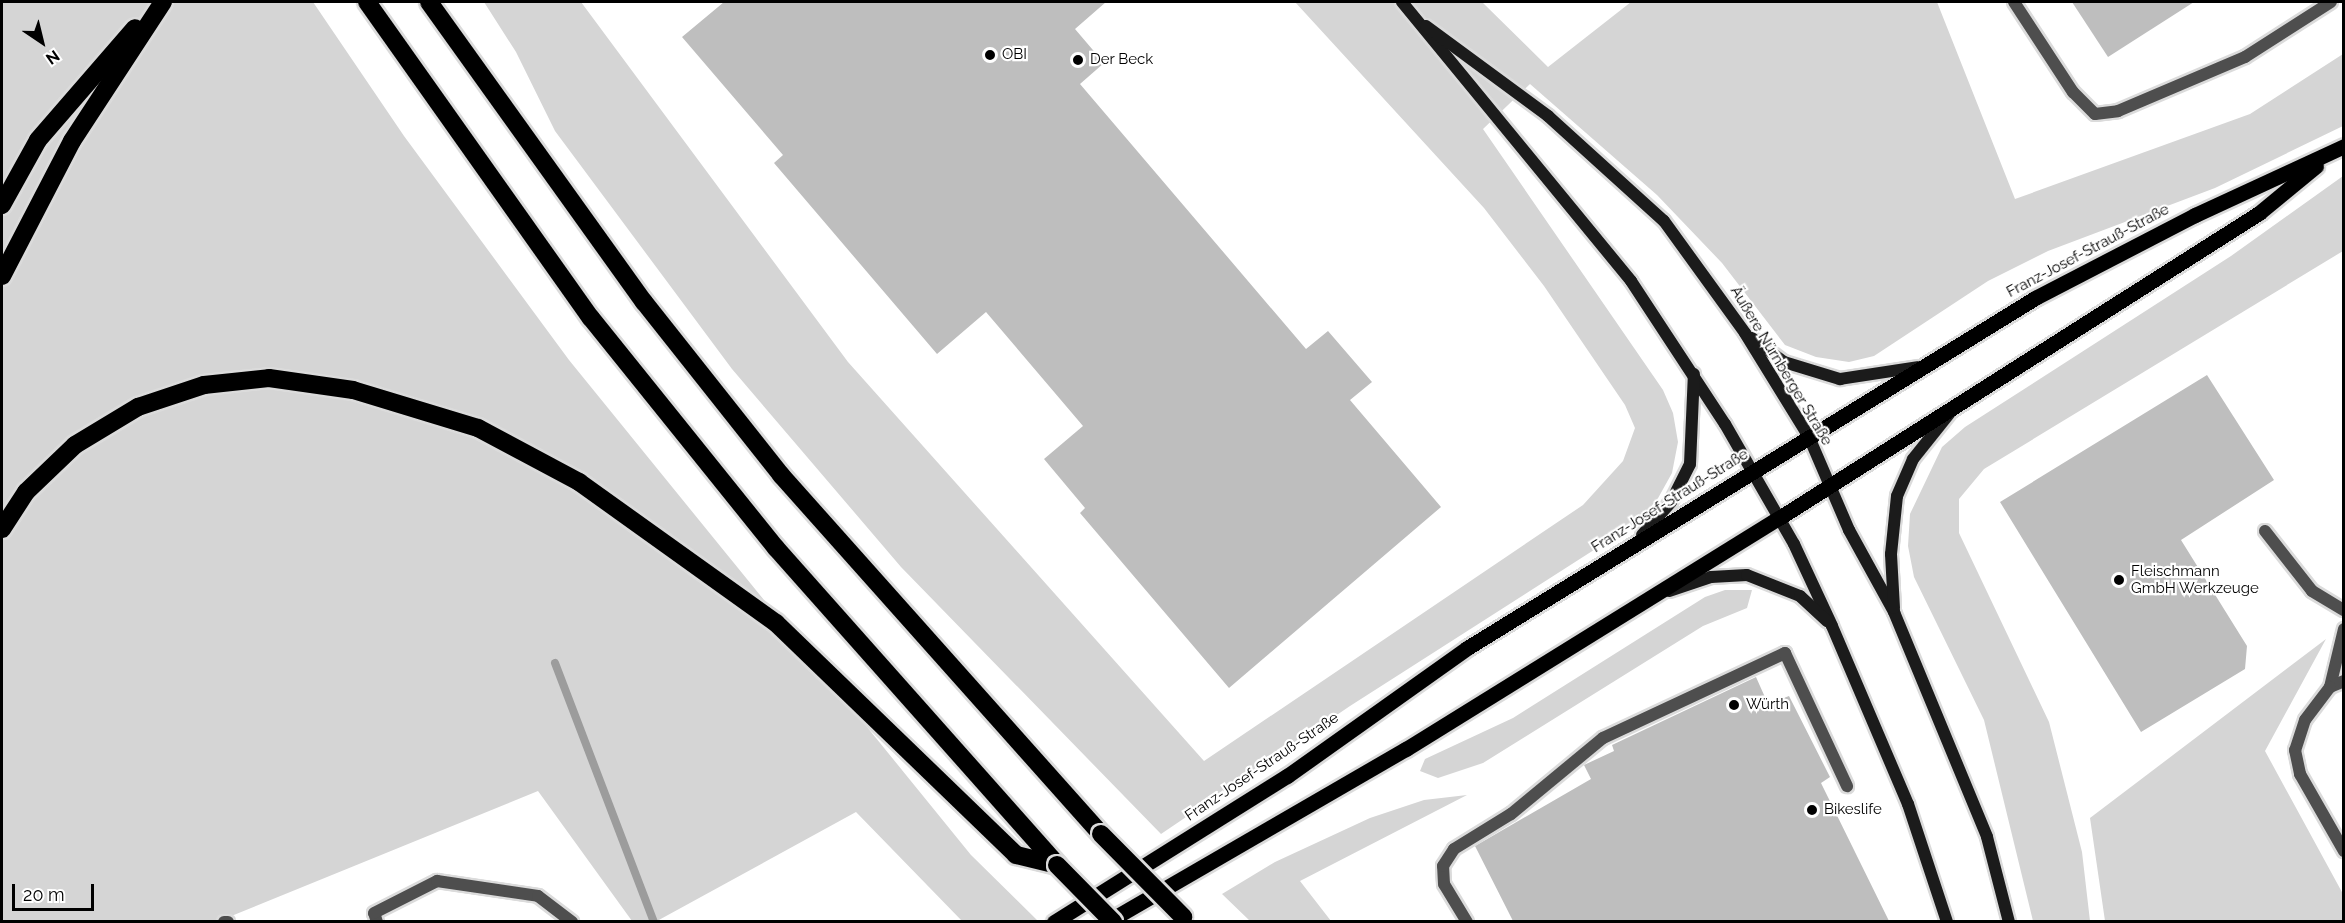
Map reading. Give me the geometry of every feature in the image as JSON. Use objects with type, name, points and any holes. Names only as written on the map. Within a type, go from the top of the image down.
[{"type":"highway","points":[[2,205],[38,140],[157,2]]},
{"type":"highway","points":[[2,276],[72,141],[164,2]]},
{"type":"highway","points":[[367,2],[591,318],[776,548],[1057,865],[1113,921]]},
{"type":"highway","points":[[429,2],[644,302],[780,475],[1101,834],[1185,919]]},
{"type":"highway","points":[[2,529],[26,492],[75,444],[138,407],[204,385],[269,378],[353,390],[478,428],[579,482],[776,623],[1017,855],[1057,865]]},
{"type":"main road","name":"Äußere Nürnberger Straße","points":[[1402,2],[1426,26],[1631,281],[1694,373],[1754,471],[1832,626],[1908,804],[1947,921]]},
{"type":"main road","name":"Äußere Nürnberger Straße","points":[[1426,26],[1548,116],[1648,205],[1710,278],[1809,437],[1848,530],[1894,612],[1987,837],[2009,921]]},
{"type":"main road","name":"Franz-Josef-Strauß-Straße","points":[[1054,921],[1287,776],[1467,648],[1925,366],[2114,255],[2343,146]]},
{"type":"main road","name":"Franz-Josef-Strauß-Straße","points":[[1107,921],[1406,749],[1954,409],[2259,213],[2329,154]]},
{"type":"main road","points":[[1745,333],[1784,362],[1840,379],[1925,366]]},
{"type":"main road","points":[[1627,549],[1671,502],[1690,464],[1694,373]]},
{"type":"main road","points":[[1894,612],[1891,554],[1898,496],[1913,459],[1954,409]]},
{"type":"main road","points":[[1656,595],[1711,577],[1747,575],[1800,596],[1832,626]]},
{"type":"street","points":[[2014,2],[2073,92],[2095,114],[2118,111],[2245,57],[2331,2]]},
{"type":"street","points":[[2265,531],[2312,591],[2343,610]]},
{"type":"street","points":[[2343,628],[2330,687],[2305,720],[2295,750],[2300,774],[2343,851]]},
{"type":"street","points":[[1467,921],[1444,884],[1443,866],[1454,849],[1512,814],[1603,738],[1785,653],[1847,786]]},
{"type":"street","points":[[2330,687],[2343,681]]},
{"type":"street","points":[[377,921],[374,913],[437,881],[538,896],[572,921]]},
{"type":"shaded area","points":[[2,2],[313,2],[404,136],[569,360],[971,855],[1038,921],[962,921],[856,812],[657,921],[632,921],[538,791],[219,921],[2,922]]},
{"type":"shaded area","points":[[484,2],[581,2],[848,362],[1204,761],[1583,505],[1623,461],[1635,428],[1625,405],[1544,286],[1484,208],[1295,2],[1482,2],[1548,67],[1631,2],[1937,2],[2015,199],[2250,114],[2343,54],[2343,126],[2215,188],[2048,251],[1988,281],[1874,356],[1849,362],[1816,357],[1785,345],[1722,263],[1657,195],[1530,84],[1483,129],[1663,390],[1673,413],[1678,442],[1672,473],[1657,500],[1636,523],[1350,706],[1161,834],[901,567],[732,369],[555,131],[516,52]]},
{"type":"shaded area","points":[[2343,176],[2343,251],[1984,469],[1959,499],[1959,533],[2049,722],[2082,852],[2090,921],[2033,921],[1984,720],[1914,577],[1908,546],[1910,514],[1942,447],[1965,427],[2231,256]]},
{"type":"shaded area","points":[[1725,590],[1752,590],[1747,608],[1703,626],[1483,763],[1438,778],[1420,771],[1425,759],[1513,718],[1705,597]]},
{"type":"shaded area","points":[[2326,639],[2265,751],[2343,894],[2343,921],[2105,921],[2090,818]]},
{"type":"shaded area","points":[[1467,795],[1300,881],[1331,921],[1250,921],[1222,894],[1275,862],[1370,818],[1424,800]]},
{"type":"building","points":[[724,2],[1106,2],[1075,29],[1104,63],[1080,84],[1306,349],[1328,331],[1372,382],[1350,400],[1441,507],[1229,688],[1080,513],[1085,508],[1044,459],[1083,426],[986,312],[937,354],[774,163],[783,155],[682,37]]},
{"type":"building","points":[[2072,2],[2194,2],[2108,57]]},
{"type":"building","points":[[2207,375],[2274,480],[2181,540],[2247,646],[2245,669],[2141,732],[2000,502]]},
{"type":"building","points":[[1756,677],[1768,704],[1789,696],[1830,777],[1821,783],[1889,921],[1513,921],[1475,846],[1591,779],[1584,765],[1614,751],[1612,745]]},
{"type":"waterway","points":[[555,663],[654,922]]},
{"type":"place","name":"OBI","points":[[990,55]]},
{"type":"place","name":"Der Beck","points":[[1078,60]]},
{"type":"place","name":"Fleischmann GmbH Werkzeuge","points":[[2119,580]]},
{"type":"place","name":"Würth","points":[[1734,705]]},
{"type":"place","name":"Bikeslife","points":[[1812,810]]}]
